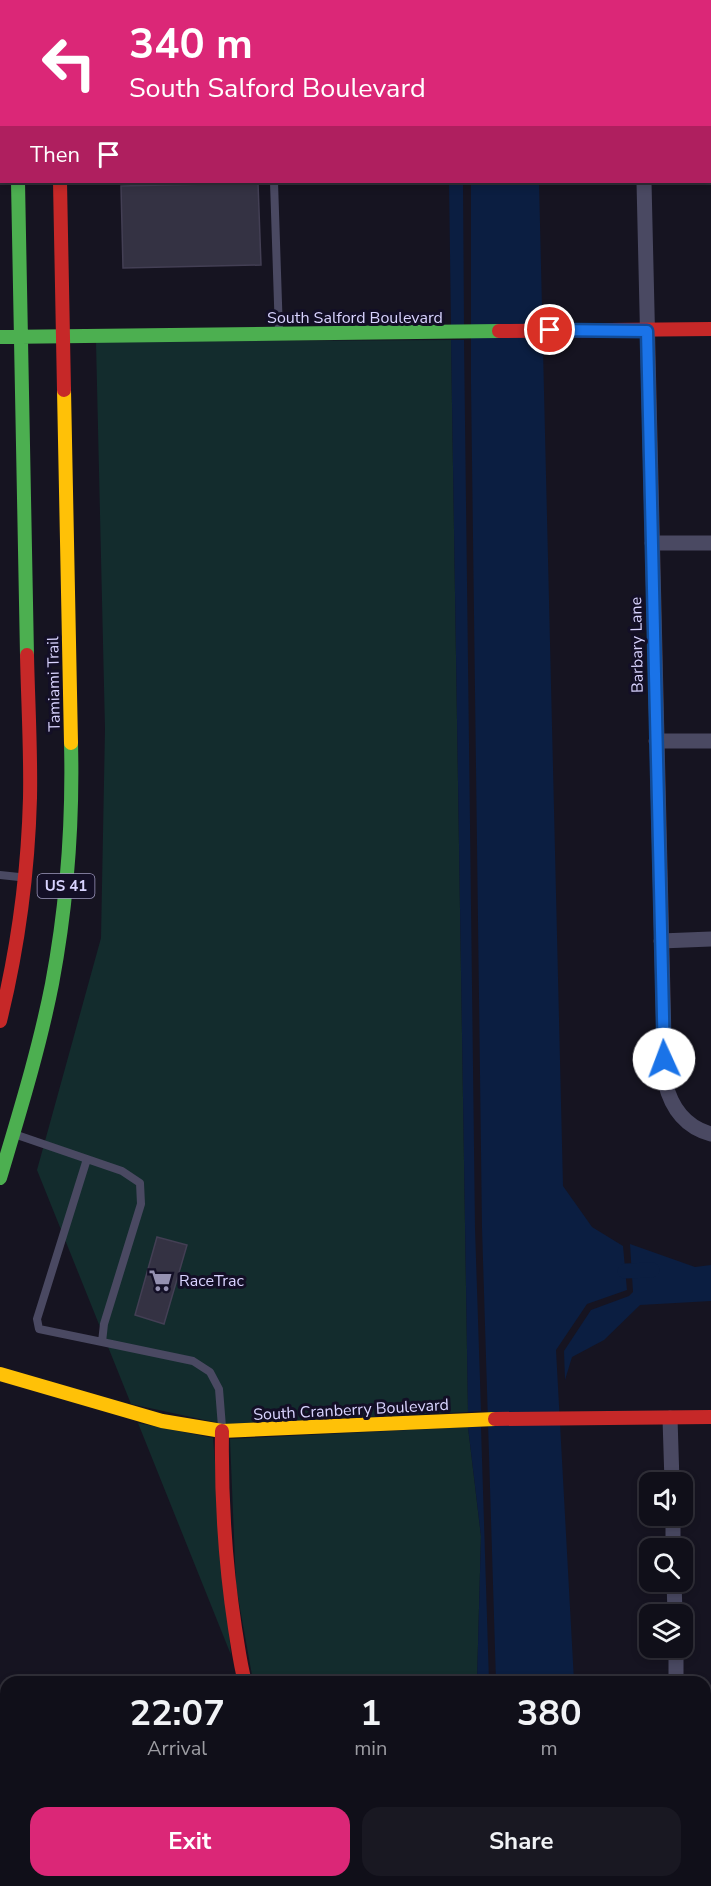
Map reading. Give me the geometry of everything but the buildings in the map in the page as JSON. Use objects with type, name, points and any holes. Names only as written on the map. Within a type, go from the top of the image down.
[{"type":"main road","name":"Tamiami Trail","points":[[0,1022],[14,960],[25,877],[30,797],[18,183]]},
{"type":"main road","name":"Tamiami Trail","points":[[0,1178],[46,1010],[64,907],[70,853],[72,795],[60,183]]},
{"type":"main road","name":"South Salford Boulevard","points":[[0,337],[711,329]]},
{"type":"main road","name":"South Cranberry Boulevard","points":[[0,1374],[162,1421],[222,1431],[475,1419],[711,1417]]},
{"type":"main road","points":[[222,1431],[220,1482],[228,1588],[244,1676]]},
{"type":"street","name":"Barbary Lane","points":[[644,183],[665,1082],[673,1107],[693,1126],[711,1134]]},
{"type":"street","points":[[652,543],[711,543]]},
{"type":"street","points":[[656,741],[711,741]]},
{"type":"street","points":[[660,941],[711,939]]},
{"type":"street","points":[[670,1418],[672,1472]]},
{"type":"street","points":[[676,1658],[676,1676]]},
{"type":"lane","points":[[274,183],[279,334]]},
{"type":"lane","points":[[0,875],[25,877]]},
{"type":"lane","points":[[13,1133],[122,1171],[140,1183],[141,1204],[104,1324],[102,1342]]},
{"type":"lane","points":[[87,1159],[37,1319],[39,1329],[193,1361],[210,1372],[219,1389],[222,1431]]},
{"type":"green space","points":[[451,340],[468,1412],[223,1424],[131,1404],[37,1170],[101,938],[105,729],[96,342]]},
{"type":"green space","points":[[138,1423],[213,1438],[231,1655]]},
{"type":"green space","points":[[468,1427],[481,1536],[477,1676],[252,1676],[236,1586],[230,1439]]},
{"type":"water","points":[[449,183],[463,183],[464,325],[451,325]]},
{"type":"water","points":[[471,183],[539,183],[563,1186],[592,1227],[623,1246],[627,1290],[587,1304],[556,1350],[574,1676],[496,1676],[482,1228],[471,384]]},
{"type":"water","points":[[451,340],[464,340],[475,1228],[481,1411],[468,1412]]},
{"type":"water","points":[[630,1244],[695,1267],[711,1265],[711,1301],[640,1305],[604,1340],[572,1357],[565,1380],[564,1351],[591,1310],[629,1296],[633,1292]]},
{"type":"water","points":[[468,1427],[481,1427],[489,1676],[477,1676],[481,1536]]},
{"type":"waterway","points":[[625,1271],[652,1270]]},
{"type":"traffic: fast","points":[[18,183],[27,655]]},
{"type":"traffic: fast","points":[[0,337],[499,331]]},
{"type":"traffic: fast","points":[[0,1178],[47,1009],[62,924],[71,804],[71,743]]},
{"type":"traffic: slow","points":[[64,390],[71,743]]},
{"type":"traffic: slow","points":[[0,1374],[162,1421],[222,1431],[495,1419]]},
{"type":"traffic: jam","points":[[60,183],[64,390]]},
{"type":"traffic: jam","points":[[499,331],[711,329]]},
{"type":"traffic: jam","points":[[0,1021],[17,938],[27,854],[30,780],[27,655]]},
{"type":"traffic: jam","points":[[495,1419],[711,1417]]},
{"type":"traffic: jam","points":[[222,1431],[226,1554],[244,1676]]},
{"type":"place","name":"RaceTrac","points":[[161,1280]]},
{"type":"route","points":[[550,330],[647,331],[664,1059]]}]
